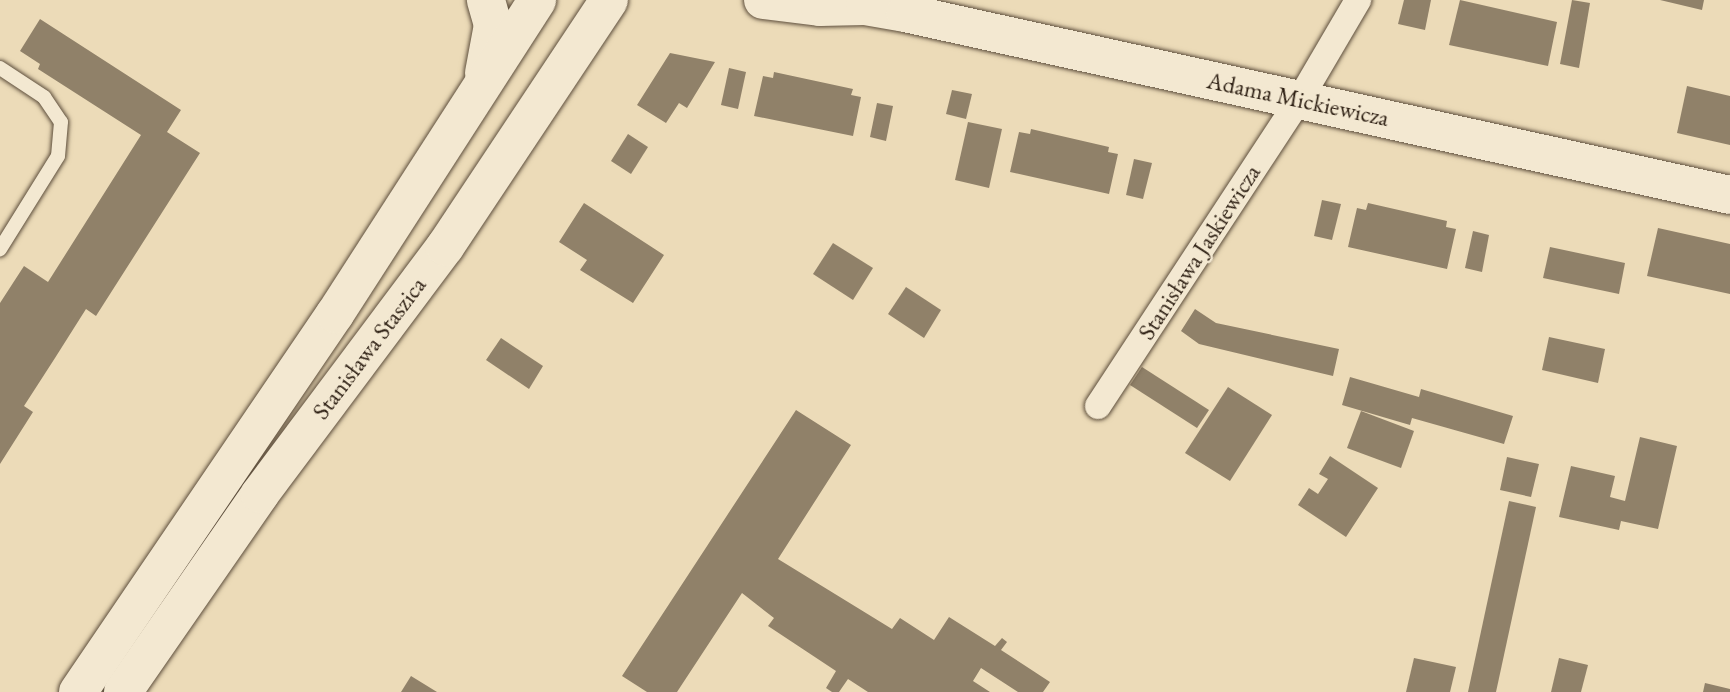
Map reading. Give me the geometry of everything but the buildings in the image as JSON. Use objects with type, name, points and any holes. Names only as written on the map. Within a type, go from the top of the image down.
[{"type":"main road","points":[[480,90],[493,25],[486,0]]},
{"type":"main road","name":"Stanisława Staszica","points":[[79,692],[335,314],[537,0]]},
{"type":"main road","name":"Stanisława Staszica","points":[[123,692],[260,494],[452,236],[609,0]]},
{"type":"main road","name":"Adama Mickiewicza","points":[[763,0],[820,7],[861,3],[1730,195]]},
{"type":"street","name":"Stanisława Jaskiewicza","points":[[1098,406],[1300,99],[1358,0]]},
{"type":"lane","points":[[0,68],[44,97],[61,122],[58,156],[0,249]]}]
